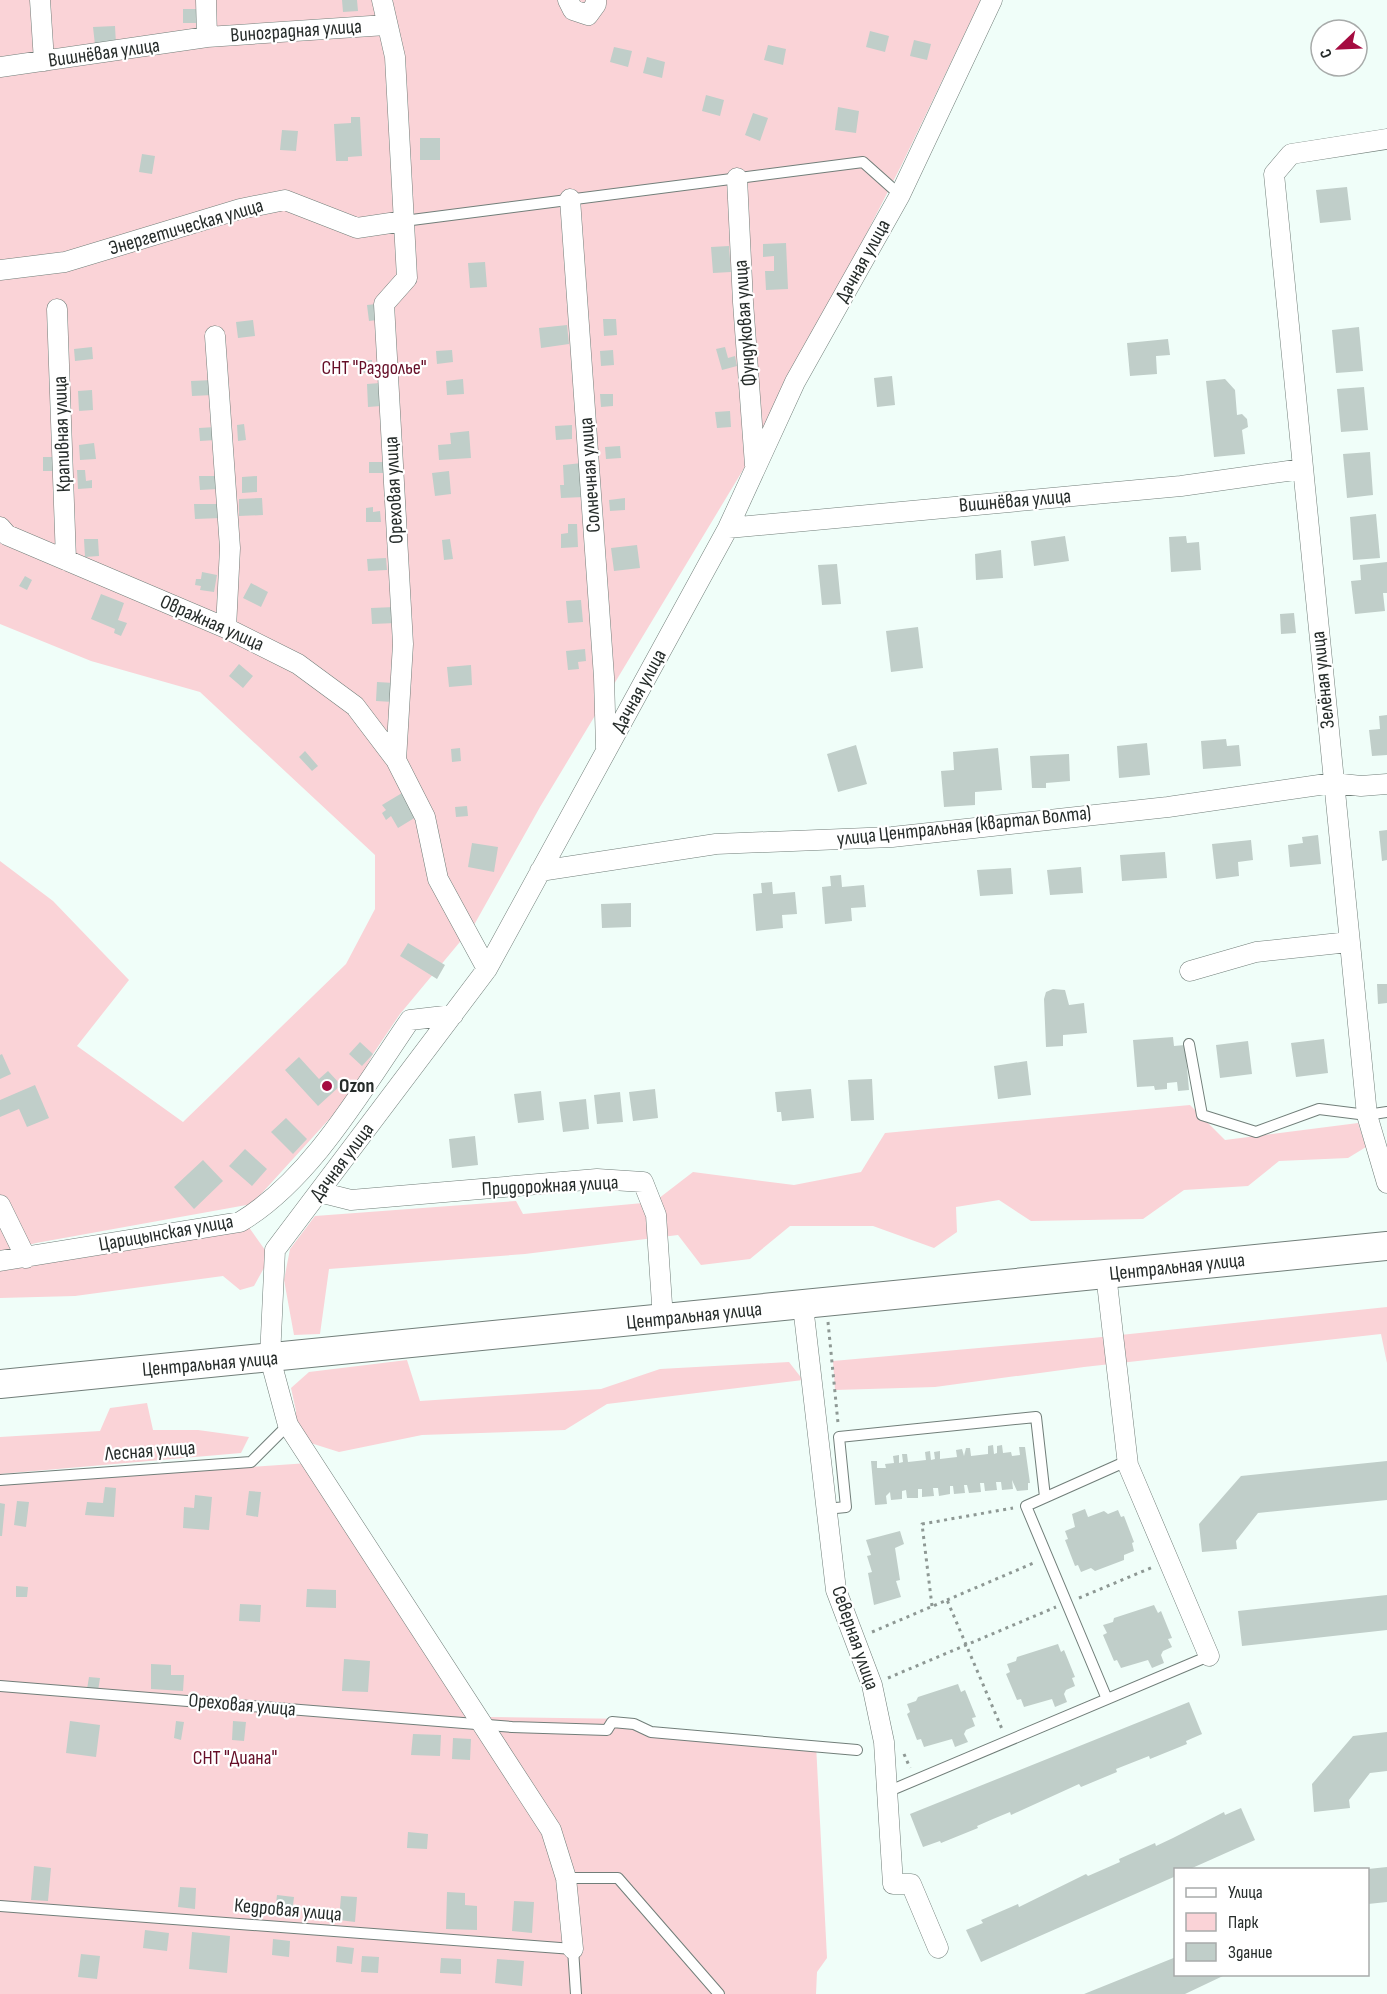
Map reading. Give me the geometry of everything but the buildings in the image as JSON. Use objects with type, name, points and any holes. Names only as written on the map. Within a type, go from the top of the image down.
[{"type":"street","points":[[40,0],[45,61]]},
{"type":"street","name":"Виноградная улица","points":[[206,0],[207,37],[386,25]]},
{"type":"street","name":"Ореховая улица","points":[[382,0],[395,57],[407,278],[384,304],[403,644],[396,760]]},
{"type":"street","points":[[568,0],[573,10],[588,15],[596,4],[596,0]]},
{"type":"street","name":"Дачная улица","points":[[573,1948],[566,1878],[551,1830],[288,1425],[270,1358],[275,1250],[487,969],[728,528],[795,382],[900,195],[992,0]]},
{"type":"street","name":"Вишнёвая улица","points":[[0,67],[207,37]]},
{"type":"street","name":"Зелёная улица","points":[[1387,139],[1291,154],[1274,174],[1367,1115],[1387,1183]]},
{"type":"street","name":"Фундуковая улица","points":[[737,178],[742,302],[756,468]]},
{"type":"street","name":"Солнечная улица","points":[[570,199],[604,677],[606,751]]},
{"type":"street","name":"Энергетическая улица","points":[[0,270],[64,262],[240,209],[285,200],[357,228],[404,221]]},
{"type":"street","name":"Крапивная улица","points":[[57,309],[66,560]]},
{"type":"street","points":[[215,336],[230,548],[226,628]]},
{"type":"street","name":"Вишнёвая улица","points":[[728,528],[1181,486],[1302,469]]},
{"type":"street","name":"Овражная улица","points":[[0,527],[7,535],[226,628],[298,664],[355,706],[396,760]]},
{"type":"street","points":[[396,760],[425,817],[438,879],[487,969]]},
{"type":"street","name":"улица Центральная (квартал Волта)","points":[[540,872],[716,844],[892,837],[1168,807],[1333,783],[1361,786],[1387,784]]},
{"type":"street","points":[[1190,971],[1257,952],[1349,942]]},
{"type":"street","name":"Царицынская улица","points":[[0,1261],[240,1222],[265,1206],[309,1160],[410,1020],[453,1015]]},
{"type":"street","name":"Придорожная улица","points":[[319,1192],[351,1200],[597,1179],[643,1182],[656,1215],[663,1319]]},
{"type":"street","points":[[0,1204],[26,1258]]},
{"type":"street","name":"Центральная улица","points":[[0,1384],[1387,1246]]},
{"type":"street","points":[[1106,1274],[1127,1461],[1209,1656]]},
{"type":"street","name":"Северная улица","points":[[814,1304],[826,1509],[836,1590],[872,1684],[884,1742],[893,1884],[911,1884],[938,1948]]},
{"type":"lane","points":[[404,221],[863,162],[900,195]]},
{"type":"lane","points":[[1189,1044],[1202,1115],[1256,1132],[1318,1109],[1367,1115],[1387,1112]]},
{"type":"lane","points":[[826,1509],[846,1507],[839,1437],[1036,1417],[1045,1497]]},
{"type":"lane","name":"Лесная улица","points":[[0,1480],[252,1462],[288,1425]]},
{"type":"lane","points":[[1107,1699],[1026,1506],[1127,1461]]},
{"type":"lane","points":[[887,1792],[1209,1656]]},
{"type":"lane","name":"Ореховая улица","points":[[0,1686],[484,1724],[607,1730],[612,1722],[634,1724],[651,1732],[857,1750]]},
{"type":"lane","points":[[566,1878],[618,1878],[719,1994]]},
{"type":"lane","name":"Кедровая улица","points":[[0,1906],[573,1948]]},
{"type":"lane","points":[[573,1948],[576,1994]]},
{"type":"path","points":[[814,1304],[839,1437]]},
{"type":"path","points":[[932,1606],[922,1524],[1026,1506]]},
{"type":"path","points":[[866,1634],[1047,1557]]},
{"type":"path","points":[[882,1671],[885,1680],[1155,1566]]},
{"type":"path","points":[[946,1600],[1007,1741]]},
{"type":"path","points":[[902,1750],[916,1780]]},
{"type":"green space","name":"СНТ \"Раздолье\"","points":[[0,0],[981,0],[901,166],[761,440],[540,807],[474,925],[400,1014],[373,1054],[353,1093],[252,1204],[36,1243],[0,1253],[0,861],[53,901],[129,980],[77,1046],[183,1122],[346,964],[375,909],[375,855],[200,692],[91,661],[0,624]]},
{"type":"green space","points":[[1190,1105],[1225,1140],[1358,1123],[1366,1147],[1348,1158],[1279,1161],[1248,1186],[1184,1190],[1143,1219],[1031,1221],[999,1200],[956,1207],[957,1232],[934,1248],[873,1226],[790,1226],[750,1259],[701,1265],[678,1235],[525,1254],[329,1269],[320,1334],[294,1335],[284,1280],[290,1249],[315,1216],[516,1201],[523,1214],[654,1202],[693,1172],[794,1185],[861,1172],[885,1133]]},
{"type":"green space","points":[[248,1226],[270,1257],[254,1286],[240,1290],[223,1276],[75,1296],[0,1298],[0,1261]]},
{"type":"green space","points":[[1387,1307],[1387,1363],[1381,1334],[1084,1367],[935,1387],[835,1390],[833,1361],[1092,1338]]},
{"type":"green space","points":[[407,1360],[420,1401],[601,1389],[660,1369],[789,1362],[803,1380],[607,1404],[565,1430],[422,1435],[339,1452],[301,1440],[295,1430],[296,1411],[291,1388],[309,1372]]},
{"type":"green space","points":[[147,1403],[153,1430],[198,1430],[249,1437],[241,1453],[0,1474],[0,1437],[100,1431],[110,1408]]},
{"type":"green space","name":"СНТ \"Диана\"","points":[[323,1462],[489,1717],[633,1719],[651,1729],[816,1744],[827,1958],[817,1972],[816,1994],[0,1994],[0,1484]]},
{"type":"place","name":"Ozon","points":[[327,1086]]}]
